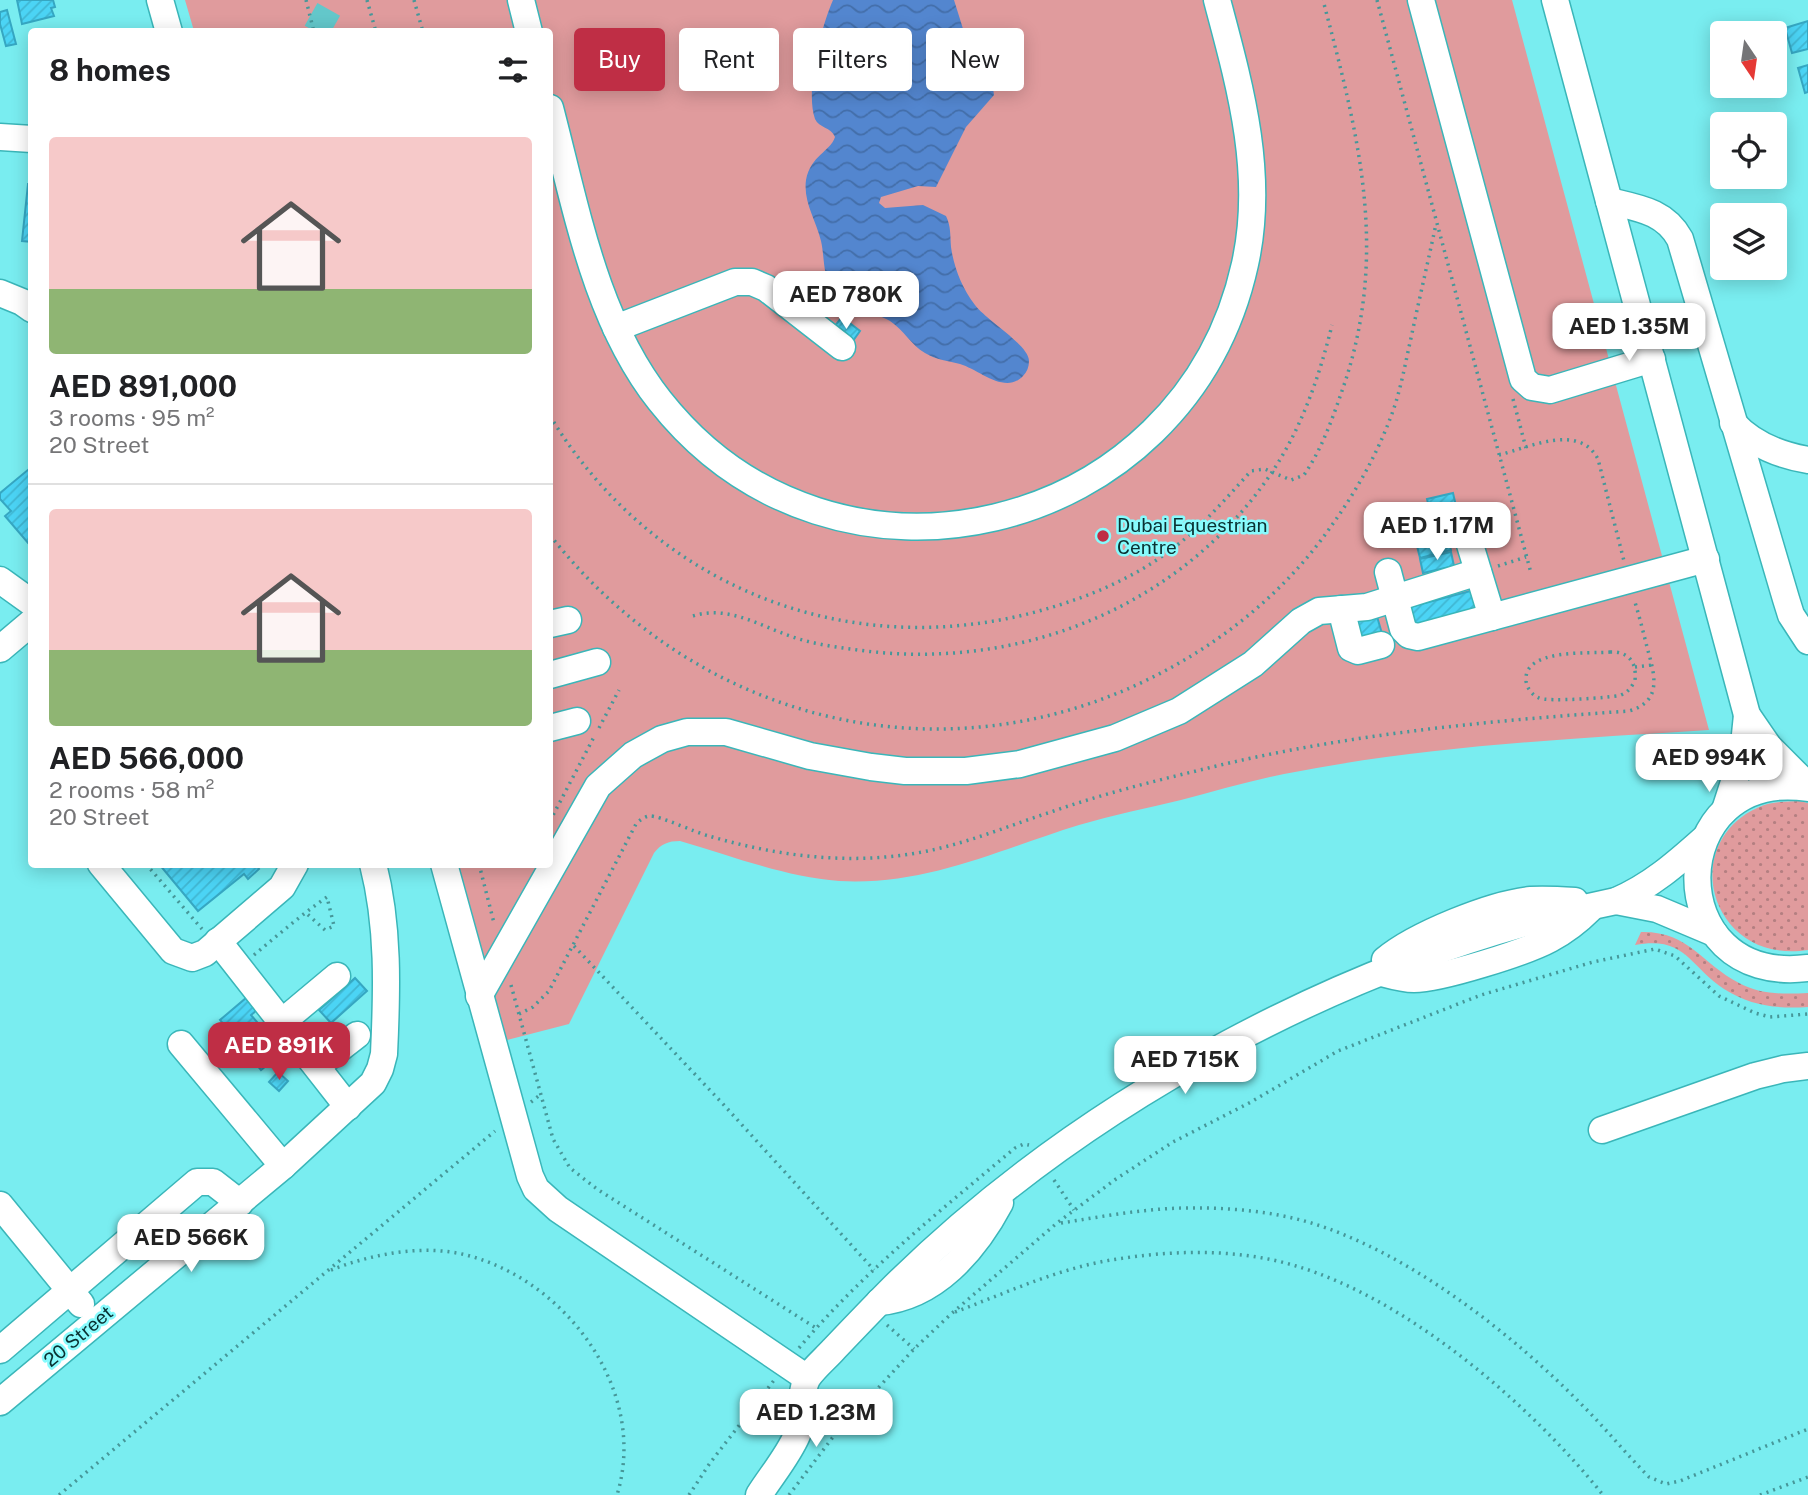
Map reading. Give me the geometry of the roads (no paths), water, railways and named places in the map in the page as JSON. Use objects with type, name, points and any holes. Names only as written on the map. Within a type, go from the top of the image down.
[{"type":"street","points":[[160,0],[168,28]]},
{"type":"street","points":[[521,0],[528,28]]},
{"type":"street","points":[[553,119],[588,249],[616,328],[644,379],[660,401],[706,448],[748,478],[799,503],[858,521],[930,527],[999,518],[1066,494],[1132,450],[1173,411],[1205,366],[1228,317],[1238,291],[1250,238],[1251,156],[1238,83],[1217,0]]},
{"type":"street","points":[[1421,0],[1523,379],[1532,387],[1550,390],[1652,359]]},
{"type":"street","points":[[1555,0],[1747,715],[1769,747],[1808,787]]},
{"type":"street","points":[[0,137],[28,139]]},
{"type":"street","points":[[1609,201],[1657,214],[1675,229],[1680,239],[1791,615],[1808,641]]},
{"type":"street","points":[[616,328],[727,285],[752,282],[766,288],[842,346]]},
{"type":"street","points":[[0,293],[28,306]]},
{"type":"street","points":[[1733,423],[1753,441],[1766,448],[1808,460]]},
{"type":"street","points":[[1464,525],[1492,617]]},
{"type":"street","points":[[1388,572],[1403,629],[1413,637],[1422,637],[1706,559]]},
{"type":"street","points":[[553,865],[598,786],[633,755],[662,739],[687,732],[726,732],[810,756],[905,771],[966,771],[1020,764],[1081,749],[1159,720],[1235,676],[1270,650],[1309,615],[1319,611],[1367,607],[1478,572]]},
{"type":"street","points":[[0,580],[28,600]]},
{"type":"street","points":[[1340,610],[1351,648],[1358,651],[1381,645]]},
{"type":"street","points":[[0,649],[28,625]]},
{"type":"street","points":[[553,674],[597,662]]},
{"type":"street","points":[[759,1495],[798,1434],[807,1378],[879,1302],[943,1241],[1006,1189],[1147,1090],[1272,1021],[1372,977],[1427,978],[1531,948],[1605,903],[1657,879],[1705,838],[1726,810],[1743,754],[1747,715]]},
{"type":"street","points":[[553,728],[577,721]]},
{"type":"street","points":[[1726,810],[1751,794],[1765,789],[1780,786],[1808,787]]},
{"type":"street","points":[[1705,838],[1697,863],[1697,892],[1706,920],[1714,933],[1724,944],[1749,961],[1779,970],[1808,968]]},
{"type":"street","points":[[104,868],[173,951],[191,958],[205,953],[282,887],[293,868]]},
{"type":"street","name":"20 Street","points":[[0,1402],[284,1166],[373,1083],[384,1054],[385,936],[381,894],[374,868]]},
{"type":"street","points":[[445,868],[512,1117],[536,1189],[546,1200],[807,1378]]},
{"type":"street","points":[[479,996],[551,868]]},
{"type":"street","points":[[1372,977],[1390,956],[1420,937],[1497,908],[1528,901],[1605,903],[1657,909],[1696,923],[1714,933]]},
{"type":"street","points":[[216,943],[239,968],[348,1107]]},
{"type":"street","points":[[282,1022],[337,976]]},
{"type":"street","points":[[317,1066],[357,1035]]},
{"type":"street","points":[[181,1044],[284,1166]]},
{"type":"street","points":[[1602,1130],[1755,1076],[1808,1066]]},
{"type":"street","points":[[0,1350],[197,1182],[214,1182],[240,1203]]},
{"type":"street","points":[[0,1205],[96,1322]]},
{"type":"water","points":[[833,0],[954,0],[963,28],[926,28],[926,91],[993,91],[994,95],[966,127],[936,187],[918,186],[881,197],[879,203],[885,208],[923,205],[946,216],[954,263],[966,292],[980,311],[1015,340],[1027,355],[1028,369],[1016,381],[1000,382],[968,367],[929,355],[920,350],[890,321],[845,301],[830,286],[821,241],[808,203],[806,180],[816,159],[835,137],[815,119],[812,91],[912,91],[912,28],[824,26]]},
{"type":"tunnel","points":[[318,28],[334,0]]},
{"type":"place","name":"Dubai Equestrian Centre","points":[[1103,536]]}]
